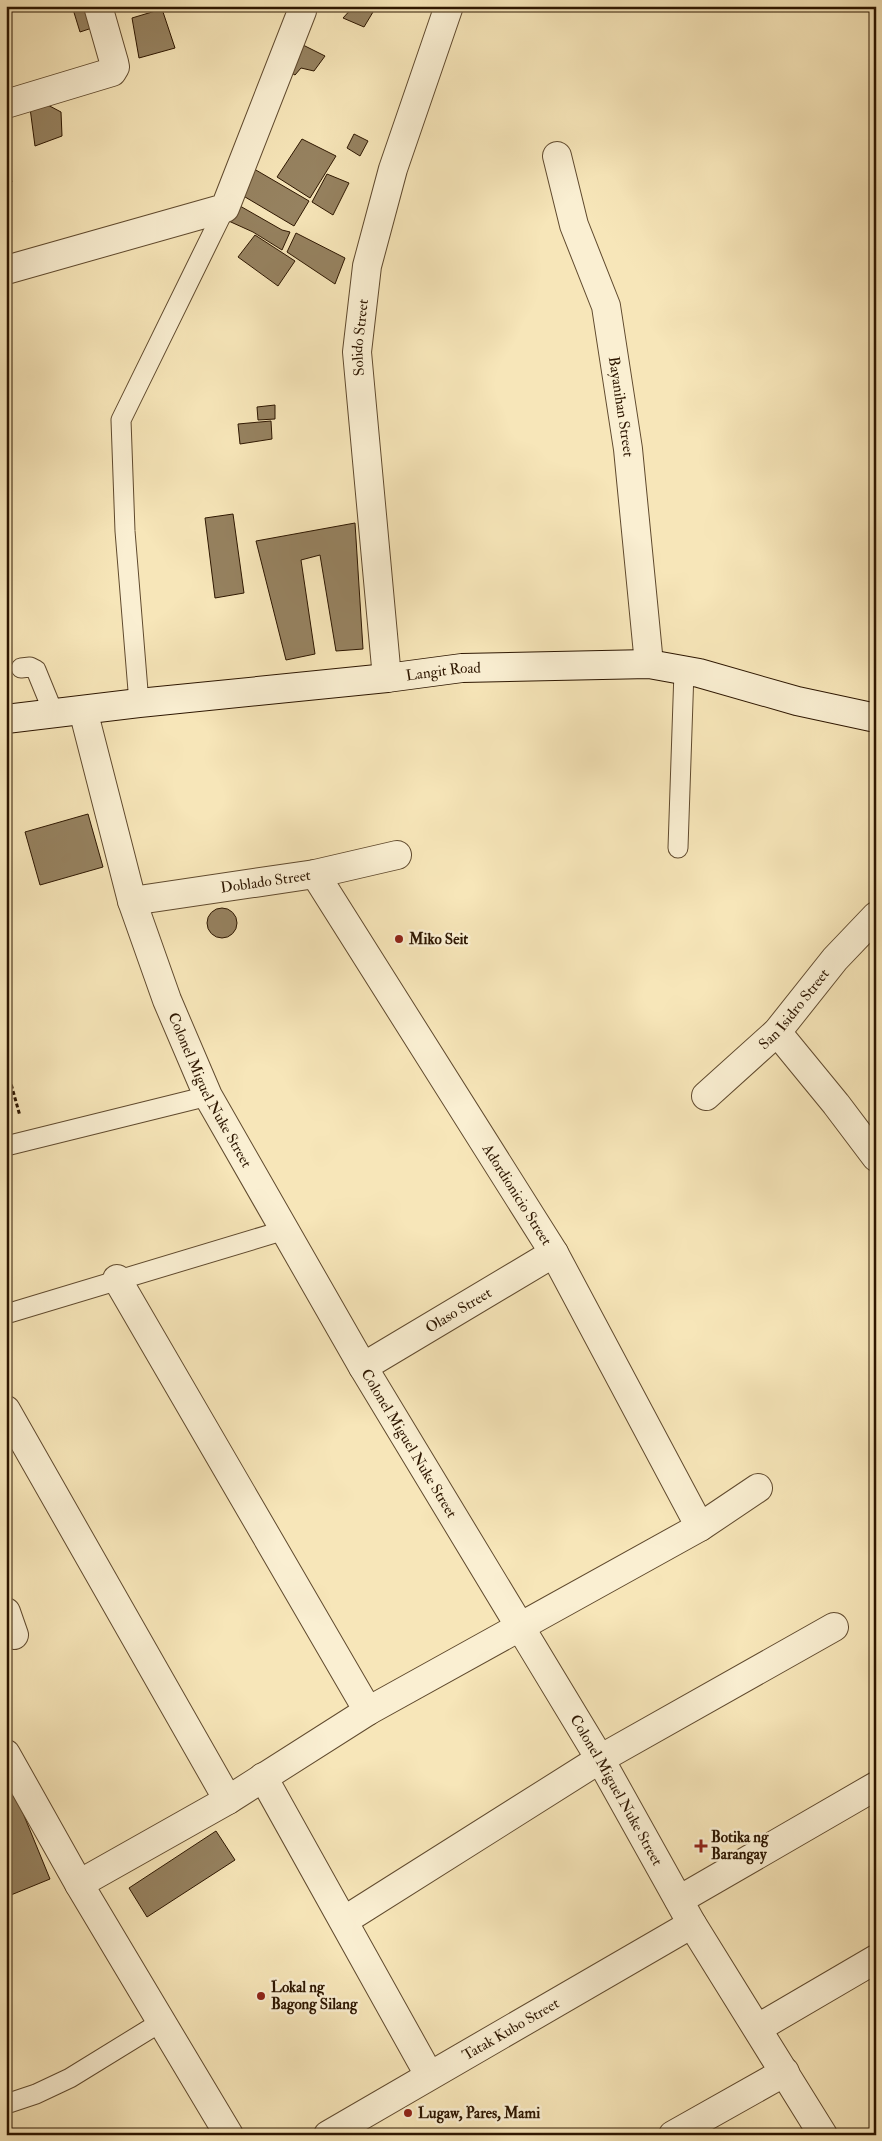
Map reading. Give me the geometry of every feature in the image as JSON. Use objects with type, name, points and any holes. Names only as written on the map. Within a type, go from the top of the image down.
[{"type":"street","points":[[6,104],[112,72],[114,62],[98,6]]},
{"type":"street","name":"Solido Street","points":[[387,678],[357,352],[367,266],[393,169],[448,6]]},
{"type":"street","points":[[6,270],[225,208],[302,10]]},
{"type":"street","name":"Bayanihan Street","points":[[557,156],[574,224],[606,306],[628,449],[649,664]]},
{"type":"street","name":"Langit Road","points":[[6,719],[139,703],[387,678],[462,668],[649,664],[699,673],[797,702],[876,718]]},
{"type":"street","name":"Colonel Miguel Nuke Street","points":[[83,710],[132,901],[167,1000],[208,1096],[363,1367],[600,1759],[692,1924],[823,2135]]},
{"type":"street","name":"Doblado Street","points":[[132,901],[315,874],[397,855]]},
{"type":"street","name":"Adordionicio Street","points":[[315,874],[554,1253],[700,1527]]},
{"type":"street","name":"San Isidro Street","points":[[706,1096],[777,1032],[835,959],[876,916]]},
{"type":"street","points":[[777,1032],[876,1156]]},
{"type":"street","name":"Olaso Street","points":[[363,1367],[554,1253]]},
{"type":"street","points":[[117,1279],[368,1711]]},
{"type":"street","points":[[6,1410],[228,1800]]},
{"type":"street","points":[[79,1884],[228,1800],[368,1711],[700,1527],[758,1488]]},
{"type":"street","points":[[345,1920],[600,1759],[834,1627]]},
{"type":"street","points":[[6,1754],[79,1884],[229,2135]]},
{"type":"street","points":[[263,1777],[345,1920],[429,2075]]},
{"type":"street","points":[[679,1900],[876,1786]]},
{"type":"street","name":"Tatak Kubo Street","points":[[328,2135],[692,1924]]},
{"type":"street","points":[[758,2028],[876,1959]]},
{"type":"street","points":[[673,2135],[785,2072]]},
{"type":"lane","points":[[139,703],[125,531],[121,420],[225,208]]},
{"type":"lane","points":[[21,668],[30,667],[36,670],[54,714]]},
{"type":"lane","points":[[678,848],[684,671]]},
{"type":"lane","points":[[6,1146],[208,1096]]},
{"type":"lane","points":[[6,1314],[117,1279],[285,1230]]},
{"type":"lane","points":[[6,2104],[36,2094],[70,2078],[161,2022]]},
{"type":"path","points":[[6,1066],[26,1140]]},
{"type":"building","points":[[72,6],[92,6],[98,26],[80,32]]},
{"type":"building","points":[[354,6],[376,7],[364,27],[343,18]]},
{"type":"building","points":[[162,9],[175,48],[139,58],[132,18]]},
{"type":"building","points":[[299,43],[325,56],[314,71],[301,68],[295,75],[283,68]]},
{"type":"building","points":[[44,103],[61,112],[62,136],[35,146],[30,108]]},
{"type":"building","points":[[354,134],[368,141],[360,156],[347,148]]},
{"type":"building","points":[[302,139],[336,156],[310,198],[277,177]]},
{"type":"building","points":[[6,159],[12,182],[6,184]]},
{"type":"building","points":[[249,166],[309,201],[294,226],[235,191]]},
{"type":"building","points":[[327,174],[349,183],[333,215],[312,202]]},
{"type":"building","points":[[233,202],[282,230],[290,232],[282,250],[253,232],[222,218]]},
{"type":"building","points":[[296,233],[345,258],[335,284],[287,252]]},
{"type":"building","points":[[255,235],[295,261],[278,286],[238,257]]},
{"type":"building","points":[[275,405],[275,419],[258,420],[257,407]]},
{"type":"building","points":[[271,421],[272,439],[240,444],[238,424]]},
{"type":"building","points":[[233,514],[244,593],[215,598],[205,518]]},
{"type":"building","points":[[355,523],[363,649],[336,651],[320,555],[301,560],[315,654],[286,660],[256,541]]},
{"type":"building","points":[[88,814],[103,867],[40,885],[25,832]]},
{"type":"building","points":[[222,908],[233,912],[237,923],[233,934],[222,938],[211,934],[207,923],[211,912]]},
{"type":"building","points":[[9,1779],[50,1879],[6,1897],[6,1780]]},
{"type":"building","points":[[216,1831],[235,1860],[147,1917],[129,1888]]},
{"type":"place","name":"Miko Seit","points":[[399,939]]},
{"type":"place","name":"Botika ng Barangay","points":[[701,1846]]},
{"type":"place","name":"Lokal ng Bagong Silang","points":[[261,1996]]},
{"type":"place","name":"Lugaw, Pares, Mami","points":[[408,2113]]}]
